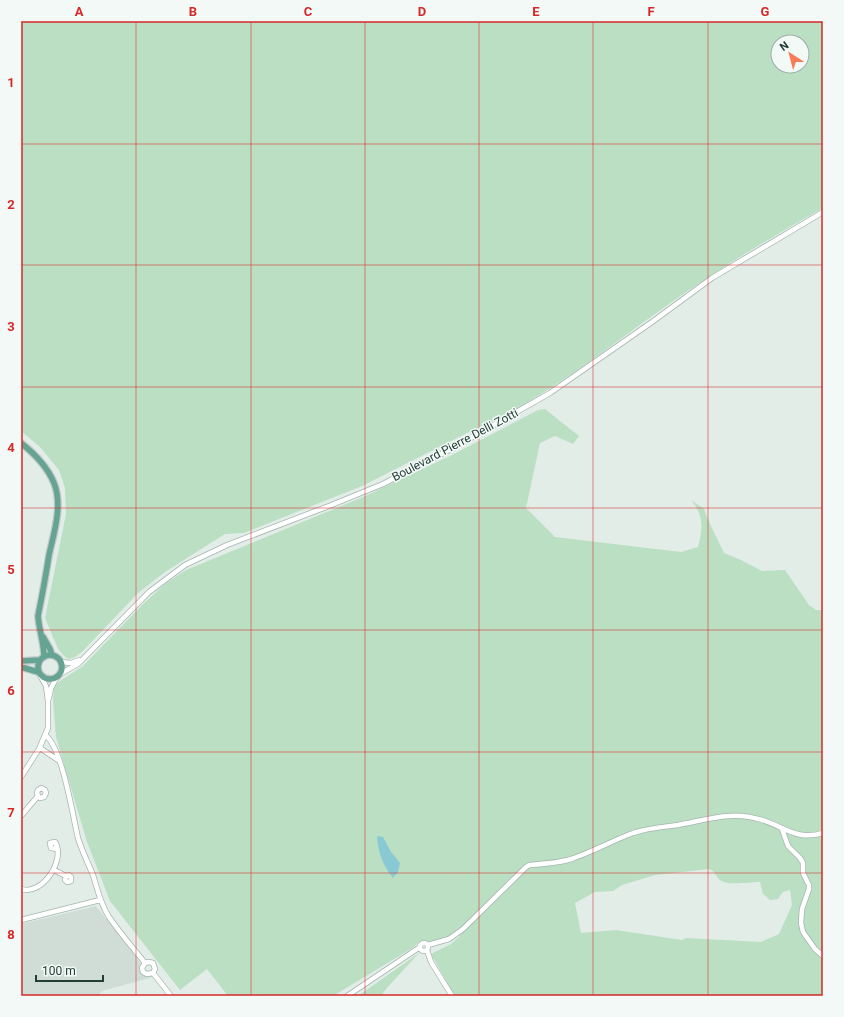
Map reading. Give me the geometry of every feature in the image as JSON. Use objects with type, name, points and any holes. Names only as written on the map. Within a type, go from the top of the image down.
[{"type":"main road","points":[[21,443],[41,461],[49,472],[57,494],[56,520],[38,616],[44,649],[42,658],[37,666],[40,674]]},
{"type":"main road","points":[[41,634],[52,655]]},
{"type":"main road","points":[[21,661],[52,655],[57,657],[61,662],[62,668],[59,676],[49,680],[40,674],[21,667]]},
{"type":"street","name":"Boulevard Pierre Delli Zotti","points":[[59,676],[81,660],[149,592],[185,565],[227,545],[323,509],[383,484],[454,448],[550,393],[712,278],[823,212]]},
{"type":"street","points":[[61,662],[71,663],[81,660]]},
{"type":"street","points":[[21,777],[40,748],[48,728],[48,701],[46,686],[40,674]]},
{"type":"street","points":[[48,701],[51,688],[59,676]]},
{"type":"street","points":[[45,735],[49,738],[55,749],[66,785],[79,840],[100,900],[110,918],[145,963]]},
{"type":"street","points":[[40,748],[58,760]]},
{"type":"street","points":[[21,816],[38,796]]},
{"type":"street","points":[[347,996],[420,947],[421,950],[455,936],[529,865],[567,860],[648,829],[678,825],[714,817],[748,816],[763,820],[802,836],[823,833]]},
{"type":"street","points":[[782,829],[788,846],[800,858],[803,872],[809,885],[802,909],[801,923],[803,932],[823,956]]},
{"type":"street","points":[[21,889],[31,889],[43,884],[54,870],[57,849]]},
{"type":"street","points":[[54,870],[66,876]]},
{"type":"street","points":[[21,920],[100,900]]},
{"type":"street","points":[[427,948],[432,962],[452,996]]},
{"type":"street","points":[[145,963],[149,962],[154,965],[155,969],[153,973]]},
{"type":"street","points":[[145,963],[142,968],[144,972],[147,974],[153,973]]},
{"type":"street","points":[[153,973],[171,996]]},
{"type":"shaded area","points":[[96,906],[129,947],[150,978],[102,991],[98,996],[21,996],[21,924]]},
{"type":"green space","points":[[21,21],[823,21],[823,208],[706,278],[574,372],[525,404],[362,486],[244,533],[225,534],[165,572],[138,593],[82,652],[69,659],[58,649],[45,618],[66,514],[65,488],[59,470],[40,447],[21,431]]},
{"type":"green space","points":[[545,409],[579,436],[573,444],[555,436],[540,443],[526,508],[555,537],[681,552],[698,547],[700,540],[700,517],[691,500],[704,509],[724,553],[762,571],[785,570],[809,605],[816,610],[823,610],[823,996],[455,996],[431,954],[451,944],[460,936],[457,932],[443,940],[436,942],[421,941],[414,947],[333,996],[228,996],[207,969],[180,990],[110,901],[87,842],[56,737],[53,700],[54,687],[60,681],[83,666],[143,604],[165,584],[186,570],[363,497],[452,455],[538,410]],"holes":[[[711,870],[723,882],[760,882],[763,894],[770,900],[778,899],[783,892],[790,890],[792,905],[779,934],[761,942],[686,938],[682,940],[616,930],[581,933],[575,903],[595,892],[613,891],[622,885],[655,875]]]},
{"type":"green space","points":[[419,953],[381,996],[358,996]]},
{"type":"water","points":[[377,836],[383,837],[391,852],[400,863],[398,872],[393,878],[386,868],[382,858]]}]
